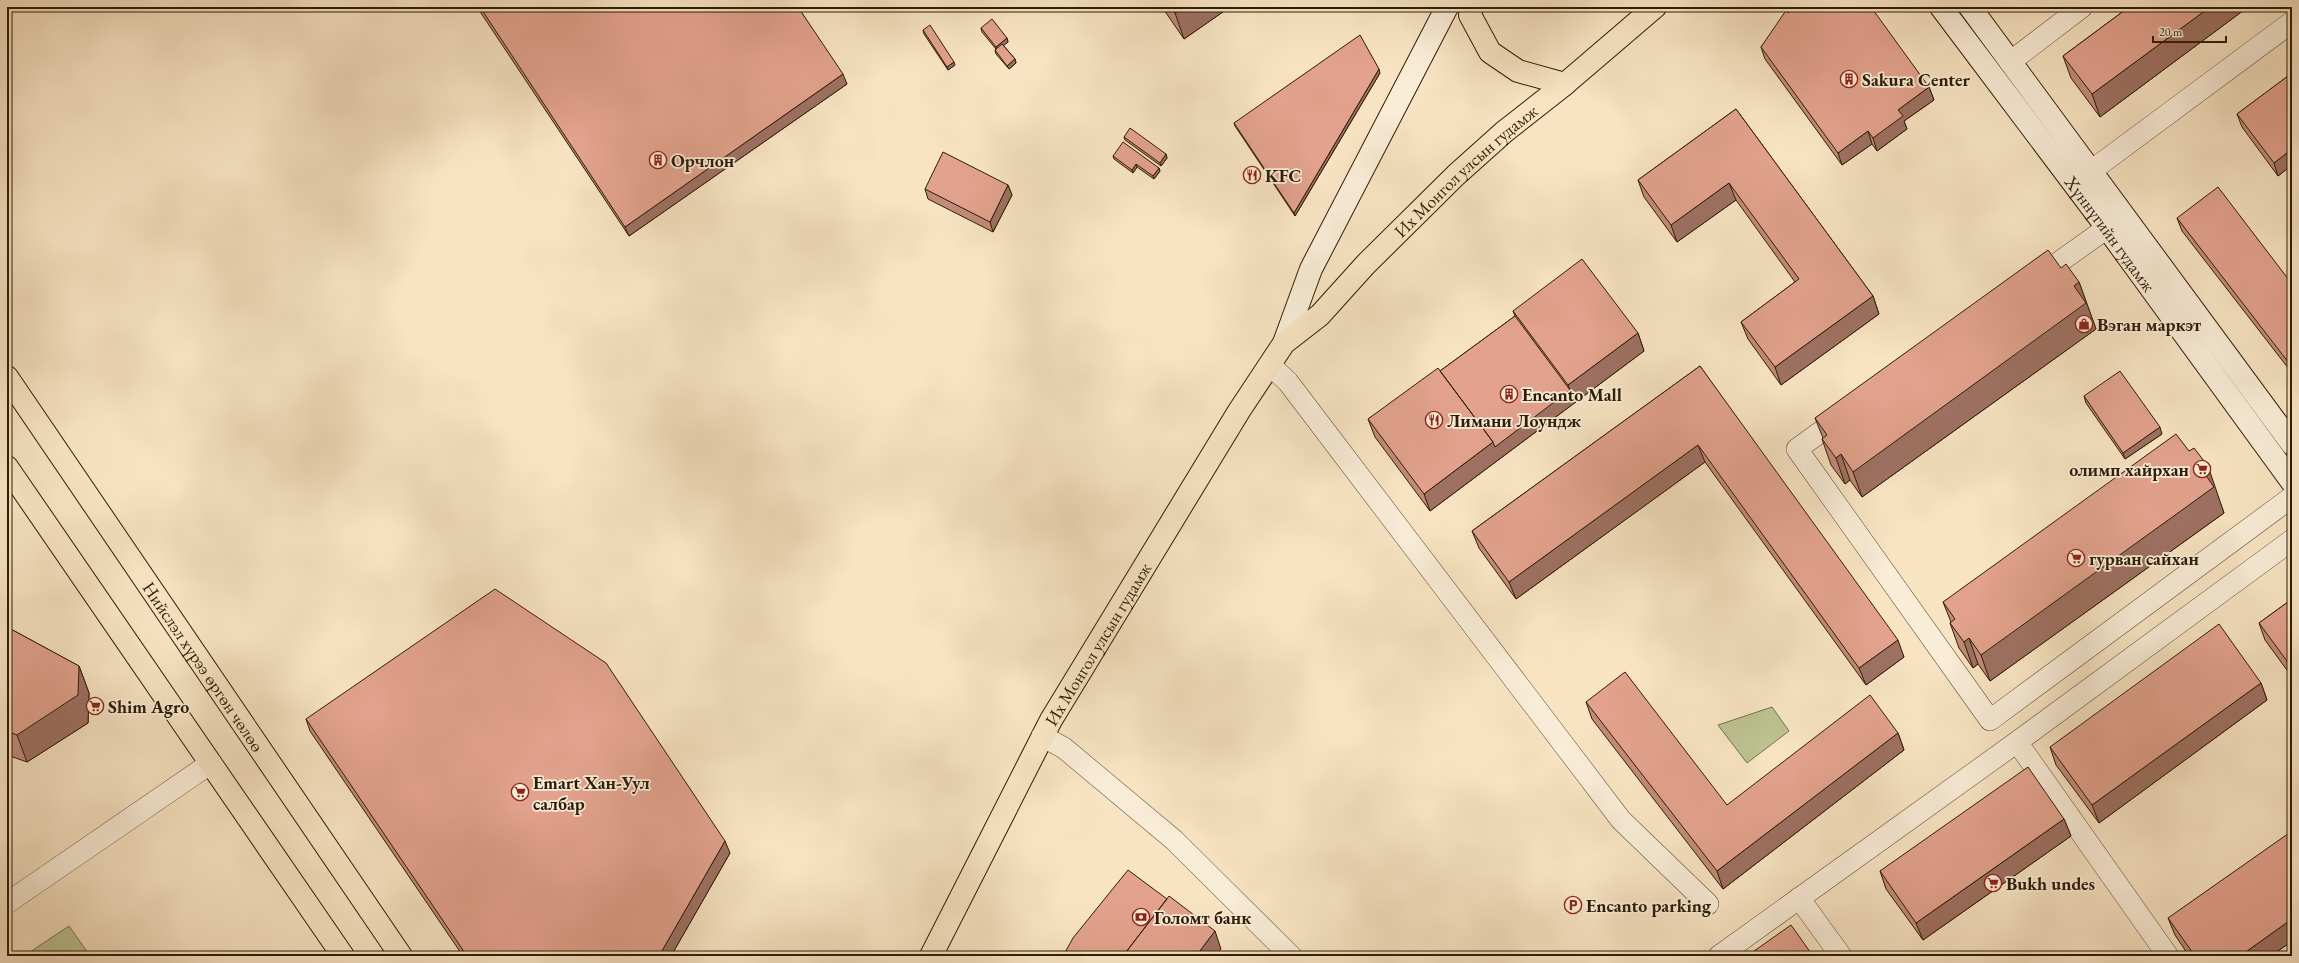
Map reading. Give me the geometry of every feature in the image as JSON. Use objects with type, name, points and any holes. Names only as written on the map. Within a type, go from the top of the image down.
[{"type":"main road","name":"Их Монгол улсын гудамж","points":[[931,956],[1042,736],[1239,411],[1284,343],[1311,269],[1447,7]]},
{"type":"main road","points":[[1472,7],[1470,15],[1490,52],[1518,72],[1565,84]]},
{"type":"main road","name":"Их Монгол улсын гудамж","points":[[1284,343],[1320,315],[1366,264],[1456,175],[1504,132],[1565,84],[1655,7]]},
{"type":"main road","name":"Хүннүгийн гудамж","points":[[1941,7],[2107,228],[2292,482]]},
{"type":"main road","name":"Хүннүгийн гудамж","points":[[1970,7],[2292,444]]},
{"type":"main road","name":"Нийслэл хүрээ өргөн чөлөө","points":[[7,377],[401,956]]},
{"type":"main road","points":[[7,467],[343,956]]},
{"type":"street","points":[[2010,62],[2082,7]]},
{"type":"street","points":[[2091,171],[2292,22]]},
{"type":"street","points":[[2015,293],[2107,228]]},
{"type":"street","points":[[1270,365],[1288,382],[1621,820],[1708,904]]},
{"type":"street","points":[[1861,403],[1797,449],[1990,720],[2292,497]]},
{"type":"street","points":[[1719,956],[2017,742],[2292,540]]},
{"type":"street","points":[[1042,736],[1064,748],[1174,840],[1291,956]]},
{"type":"street","points":[[2017,742],[2168,956]]},
{"type":"street","points":[[7,903],[211,763]]},
{"type":"street","points":[[1799,898],[1841,956]]},
{"type":"green space","points":[[1772,707],[1789,731],[1747,763],[1718,725]]},
{"type":"green space","points":[[69,926],[90,956],[24,956]]},
{"type":"building","name":"Орчлон","points":[[480,7],[798,7],[843,74],[625,227]]},
{"type":"building","points":[[1171,7],[1184,7],[1175,13]]},
{"type":"building","name":"Sakura Center","points":[[1796,7],[1871,7],[1929,87],[1898,110],[1903,116],[1873,138],[1868,131],[1838,153],[1761,47],[1787,9],[1788,13]]},
{"type":"building","points":[[2129,7],[2210,7],[2092,94],[2063,56]]},
{"type":"building","points":[[992,19],[1007,38],[996,47],[981,28]]},
{"type":"building","points":[[930,25],[954,62],[947,67],[923,30]]},
{"type":"building","points":[[1360,35],[1379,69],[1294,213],[1234,123]]},
{"type":"building","points":[[1002,44],[1015,59],[1007,66],[995,50]]},
{"type":"building","points":[[2292,73],[2292,149],[2274,163],[2237,114]]},
{"type":"building","points":[[1736,109],[1873,296],[1775,367],[1741,322],[1799,279],[1729,183],[1671,225],[1638,180]]},
{"type":"building","points":[[1130,128],[1166,154],[1160,163],[1124,137]]},
{"type":"building","points":[[1123,142],[1159,168],[1153,176],[1136,164],[1132,170],[1113,156]]},
{"type":"building","points":[[943,152],[1008,185],[990,222],[925,189]]},
{"type":"building","points":[[2218,187],[2292,284],[2292,367],[2177,218]]},
{"type":"building","points":[[2048,250],[2061,268],[2066,264],[2079,282],[2074,286],[2086,303],[1853,472],[1841,454],[1836,458],[1822,439],[1827,435],[1815,418]]},
{"type":"building","points":[[1582,259],[1638,333],[1568,385],[1513,311]]},
{"type":"building","name":"Encanto Mall","points":[[1515,316],[1570,390],[1495,447],[1493,442],[1440,371]]},
{"type":"building","points":[[1700,366],[1898,640],[1859,668],[1698,445],[1509,582],[1472,531]]},
{"type":"building","points":[[1438,368],[1493,442],[1424,494],[1368,419]]},
{"type":"building","points":[[2120,371],[2160,427],[2123,453],[2084,396]]},
{"type":"building","points":[[2176,434],[2189,451],[2194,448],[2208,466],[2202,470],[2214,487],[1981,655],[1969,638],[1964,642],[1950,623],[1955,619],[1943,602]]},
{"type":"building","name":"Emart Хан-Уул салбар","points":[[495,589],[606,663],[725,841],[659,956],[467,956],[306,719]]},
{"type":"building","points":[[2292,599],[2292,668],[2259,623]]},
{"type":"building","points":[[2219,624],[2261,683],[2092,805],[2050,747]]},
{"type":"building","points":[[7,627],[79,666],[78,695],[17,735],[7,731]]},
{"type":"building","points":[[1625,672],[1727,805],[1870,695],[1898,733],[1717,871],[1586,702]]},
{"type":"building","points":[[2028,767],[2064,819],[1916,923],[1880,871]]},
{"type":"building","points":[[2292,831],[2292,919],[2240,956],[2195,956],[2168,918]]},
{"type":"building","points":[[1128,870],[1167,899],[1123,956],[1063,956],[1073,938]]},
{"type":"building","points":[[1169,896],[1215,931],[1196,956],[1123,956]]},
{"type":"building","points":[[1791,925],[1813,956],[1747,956]]},
{"type":"place","name":"Sakura Center","points":[[1849,79]]},
{"type":"place","name":"Орчлон","points":[[658,160]]},
{"type":"place","name":"KFC","points":[[1252,175]]},
{"type":"place","name":"Вэган маркэт","points":[[2084,324]]},
{"type":"place","name":"Encanto Mall","points":[[1509,394]]},
{"type":"place","name":"Лимани Лоундж","points":[[1434,420]]},
{"type":"place","name":"олимп хайрхан","points":[[2202,469]]},
{"type":"place","name":"гурван сайхан","points":[[2076,558]]},
{"type":"place","name":"Shim Agro","points":[[95,706]]},
{"type":"place","name":"Emart Хан-Уул салбар","points":[[520,792]]},
{"type":"place","name":"Bukh undes","points":[[1993,883]]},
{"type":"place","name":"Encanto parking","points":[[1573,905]]},
{"type":"place","name":"Голомт банк","points":[[1141,917]]}]
